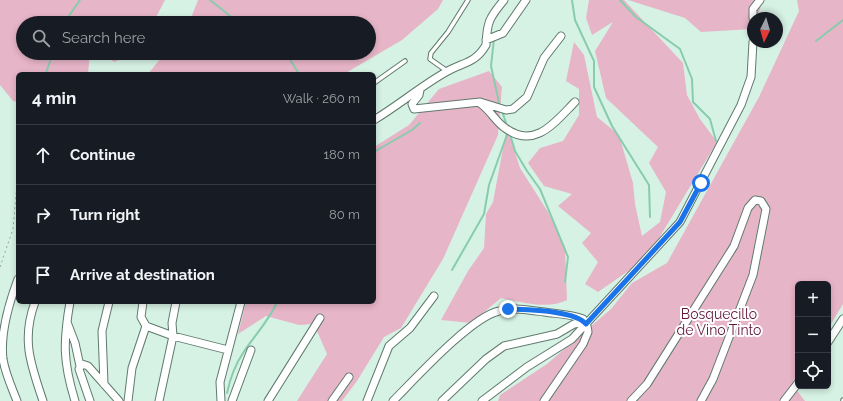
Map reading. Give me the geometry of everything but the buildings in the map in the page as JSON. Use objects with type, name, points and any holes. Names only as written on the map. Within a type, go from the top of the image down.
[{"type":"street","points":[[376,119],[447,71],[468,64],[475,59],[486,45],[486,29],[489,21],[504,0]]},
{"type":"street","points":[[486,40],[503,33],[526,0]]},
{"type":"street","points":[[753,12],[753,9],[760,0]]},
{"type":"street","points":[[420,90],[420,95],[412,104],[414,109],[479,102],[506,110],[513,109],[521,104],[530,91],[544,58],[562,36]]},
{"type":"street","points":[[482,401],[527,367],[572,339],[585,323],[680,222],[741,105],[751,77],[753,48]]},
{"type":"street","points":[[479,102],[488,109],[504,128],[517,134],[531,136],[541,134],[547,130],[575,102]]},
{"type":"street","points":[[631,401],[647,384],[734,246],[748,208],[755,200],[762,201],[766,209],[753,275],[713,379],[701,401]]},
{"type":"street","points":[[16,286],[6,322],[3,341],[3,360],[17,401]]},
{"type":"street","points":[[367,401],[389,346],[410,328],[434,296]]},
{"type":"street","points":[[35,304],[30,324],[28,353],[43,401]]},
{"type":"street","points":[[70,304],[65,343],[66,372],[75,401]]},
{"type":"street","points":[[104,384],[102,331],[109,304]]},
{"type":"street","points":[[143,304],[141,317],[146,326],[173,336],[228,350]]},
{"type":"street","points":[[159,401],[173,336],[172,323],[176,304]]},
{"type":"street","points":[[221,401],[220,382],[240,304]]},
{"type":"street","points":[[393,401],[460,336],[493,313],[508,309],[569,315],[578,317],[585,323],[588,332],[583,344],[544,401]]},
{"type":"street","points":[[268,401],[320,318]]},
{"type":"street","points":[[831,339],[840,330],[843,319]]},
{"type":"street","points":[[67,321],[75,343],[80,366],[79,369],[90,401]]},
{"type":"street","points":[[442,401],[486,359],[504,346],[557,334],[574,324],[585,323]]},
{"type":"street","points":[[128,401],[132,368],[146,326]]},
{"type":"street","points":[[232,401],[251,350]]},
{"type":"street","points":[[80,366],[86,365],[119,401]]},
{"type":"street","points":[[332,401],[349,377]]},
{"type":"street","points":[[784,401],[795,387]]},
{"type":"lane","points":[[447,71],[430,59],[430,53],[448,32],[468,0]]},
{"type":"lane","points":[[376,81],[405,61]]},
{"type":"path","points":[[0,267],[13,229],[16,195]]},
{"type":"green space","points":[[0,0],[165,0],[157,16],[16,16],[16,60],[89,60],[88,72],[16,72],[16,102],[13,101],[0,85]]},
{"type":"green space","points":[[198,0],[443,0],[438,9],[402,40],[376,55],[376,16],[192,16]]},
{"type":"green space","points":[[589,0],[624,0],[683,63],[687,95],[700,119],[717,142],[647,258],[598,292],[585,284],[598,262],[582,243],[591,233],[558,206],[572,194],[544,186],[528,163],[540,148],[563,141],[579,115],[579,89],[566,81],[574,42],[584,55],[597,117],[619,135],[633,183],[635,204],[642,236],[660,222],[666,192],[649,163],[658,147],[606,98],[595,51],[613,22],[592,35],[586,18]]},
{"type":"green space","points":[[628,0],[763,0],[759,12],[747,12],[747,29],[701,32],[685,18]]},
{"type":"green space","name":"Bosquecillo de Vino Tinto","points":[[797,0],[843,0],[843,304],[831,324],[831,281],[795,281],[794,387],[805,401],[498,401],[500,395],[547,364],[611,309],[632,283],[667,263],[759,97],[799,11]]},
{"type":"green space","points":[[159,60],[368,60],[347,72],[150,72]]},
{"type":"green space","points":[[489,71],[502,87],[498,135],[443,259],[401,328],[384,337],[357,381],[342,401],[297,401],[327,354],[314,324],[299,325],[266,316],[238,334],[246,304],[376,304],[376,146],[409,125],[439,89]]},
{"type":"green space","points":[[507,127],[520,168],[548,212],[565,247],[567,300],[560,303],[543,305],[501,298],[471,323],[441,320],[468,271],[484,248],[486,214],[493,202]]},
{"type":"waterway","points":[[69,16],[80,0]]},
{"type":"waterway","points":[[210,0],[230,16]]},
{"type":"waterway","points":[[572,0],[575,20],[594,61],[594,87],[612,126],[649,185],[650,217]]},
{"type":"waterway","points":[[620,0],[636,17],[680,49],[692,79],[693,102],[710,119],[716,141]]},
{"type":"waterway","points":[[816,41],[843,20]]},
{"type":"waterway","points":[[494,39],[491,66],[500,107]]},
{"type":"waterway","points":[[46,72],[51,60]]},
{"type":"waterway","points":[[290,60],[298,72]]},
{"type":"waterway","points":[[502,111],[507,126]]},
{"type":"waterway","points":[[376,151],[412,130],[420,123]]},
{"type":"waterway","points":[[452,270],[484,214],[489,185],[508,132]]},
{"type":"waterway","points":[[510,134],[515,151],[540,189],[568,257],[565,282]]},
{"type":"waterway","points":[[227,393],[233,372],[240,358],[266,322],[276,304]]},
{"type":"route","points":[[508,309],[569,315],[583,319],[586,324],[680,222],[701,183]]}]
